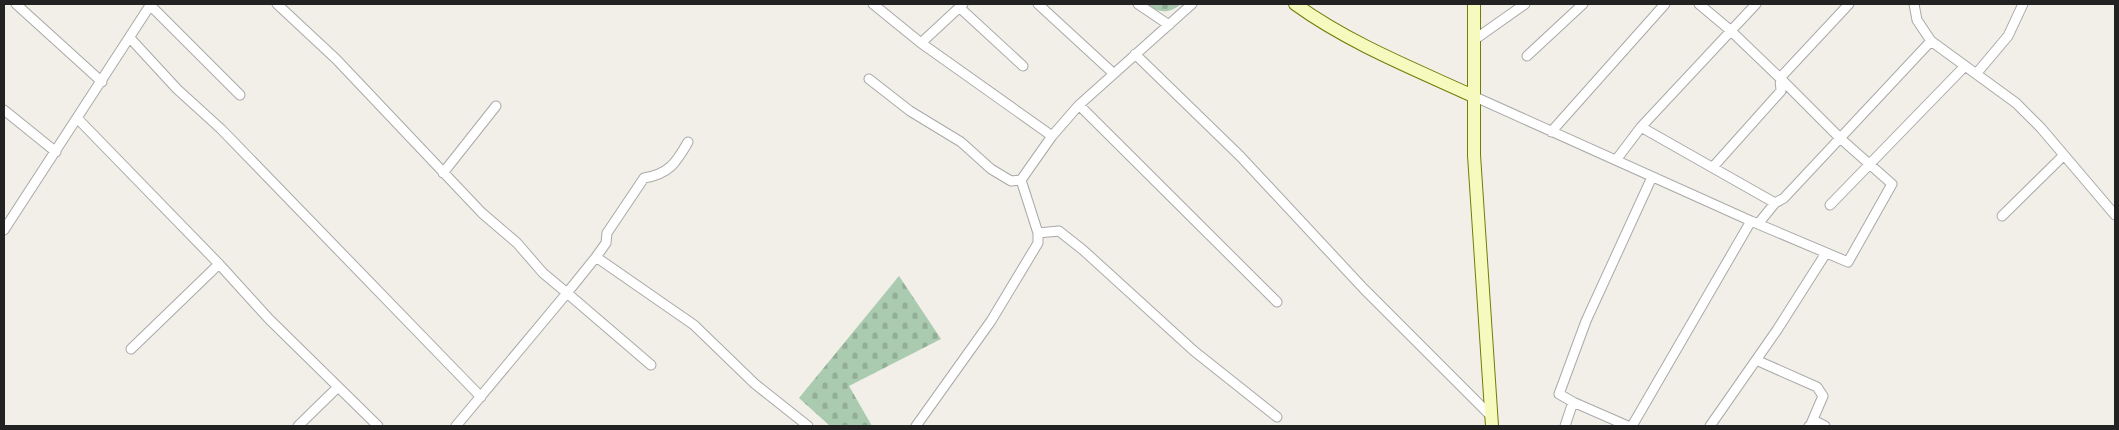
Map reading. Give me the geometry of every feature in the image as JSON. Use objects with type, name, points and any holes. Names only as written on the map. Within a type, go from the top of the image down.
[{"type":"street","points":[[16,4],[102,82]]},
{"type":"street","points":[[4,230],[102,82],[150,4],[240,95]]},
{"type":"street","points":[[277,4],[336,59],[443,173],[482,213],[517,243],[543,273],[651,365]]},
{"type":"street","points":[[873,4],[920,43],[1052,136]]},
{"type":"street","points":[[1038,4],[1113,72]]},
{"type":"street","points":[[1138,4],[1169,25]]},
{"type":"street","points":[[869,79],[910,111],[961,142],[991,169],[1011,181],[1021,180],[1052,136],[1079,105],[1113,72],[1192,4]]},
{"type":"street","points":[[1295,4],[1323,24],[1361,44],[1754,223],[1848,262],[1892,184],[1841,139],[1730,30],[1699,4]]},
{"type":"street","points":[[1474,4],[1474,156],[1492,422]]},
{"type":"street","points":[[1474,40],[1525,4]]},
{"type":"street","points":[[1527,56],[1583,4]]},
{"type":"street","points":[[1551,132],[1665,4]]},
{"type":"street","points":[[1616,160],[1641,127],[1756,4]]},
{"type":"street","points":[[1713,167],[1781,91],[1780,78],[1849,4]]},
{"type":"street","points":[[1914,4],[1917,20],[1931,41],[1964,67],[2016,103],[2041,128],[2115,215]]},
{"type":"street","points":[[1976,74],[2008,36],[2023,4]]},
{"type":"street","points":[[920,43],[961,5],[1023,66]]},
{"type":"street","points":[[130,38],[176,88],[221,129],[481,397]]},
{"type":"street","points":[[1632,426],[1754,223],[1775,203],[1784,198],[1931,41]]},
{"type":"street","points":[[1136,54],[1240,156],[1492,422]]},
{"type":"street","points":[[1830,205],[1964,67]]},
{"type":"street","points":[[1079,105],[1277,302]]},
{"type":"street","points":[[443,173],[496,106]]},
{"type":"street","points":[[4,110],[56,152]]},
{"type":"street","points":[[78,119],[219,264],[269,320],[378,426]]},
{"type":"street","points":[[1641,127],[1775,203]]},
{"type":"street","points":[[456,426],[567,293],[606,243],[607,233],[644,178],[659,175],[669,168],[676,161],[688,142]]},
{"type":"street","points":[[2002,216],[2064,155]]},
{"type":"street","points":[[1628,426],[1559,394],[1586,321],[1652,177]]},
{"type":"street","points":[[916,426],[991,321],[1038,243],[1038,233],[1021,180]]},
{"type":"street","points":[[1038,233],[1059,231],[1194,351],[1277,417]]},
{"type":"street","points":[[1710,426],[1826,253]]},
{"type":"street","points":[[596,256],[694,325],[755,384],[808,426]]},
{"type":"street","points":[[131,350],[219,264]]},
{"type":"street","points":[[1756,360],[1817,387],[1823,396],[1810,425]]},
{"type":"street","points":[[298,426],[338,387]]},
{"type":"street","points":[[1565,426],[1573,402]]},
{"type":"street","points":[[1810,425],[1817,422],[1824,426]]},
{"type":"green space","points":[[1143,4],[1181,4],[1171,10],[1162,11]]},
{"type":"green space","points":[[899,276],[941,339],[849,386],[872,426],[830,426],[799,398]]}]
